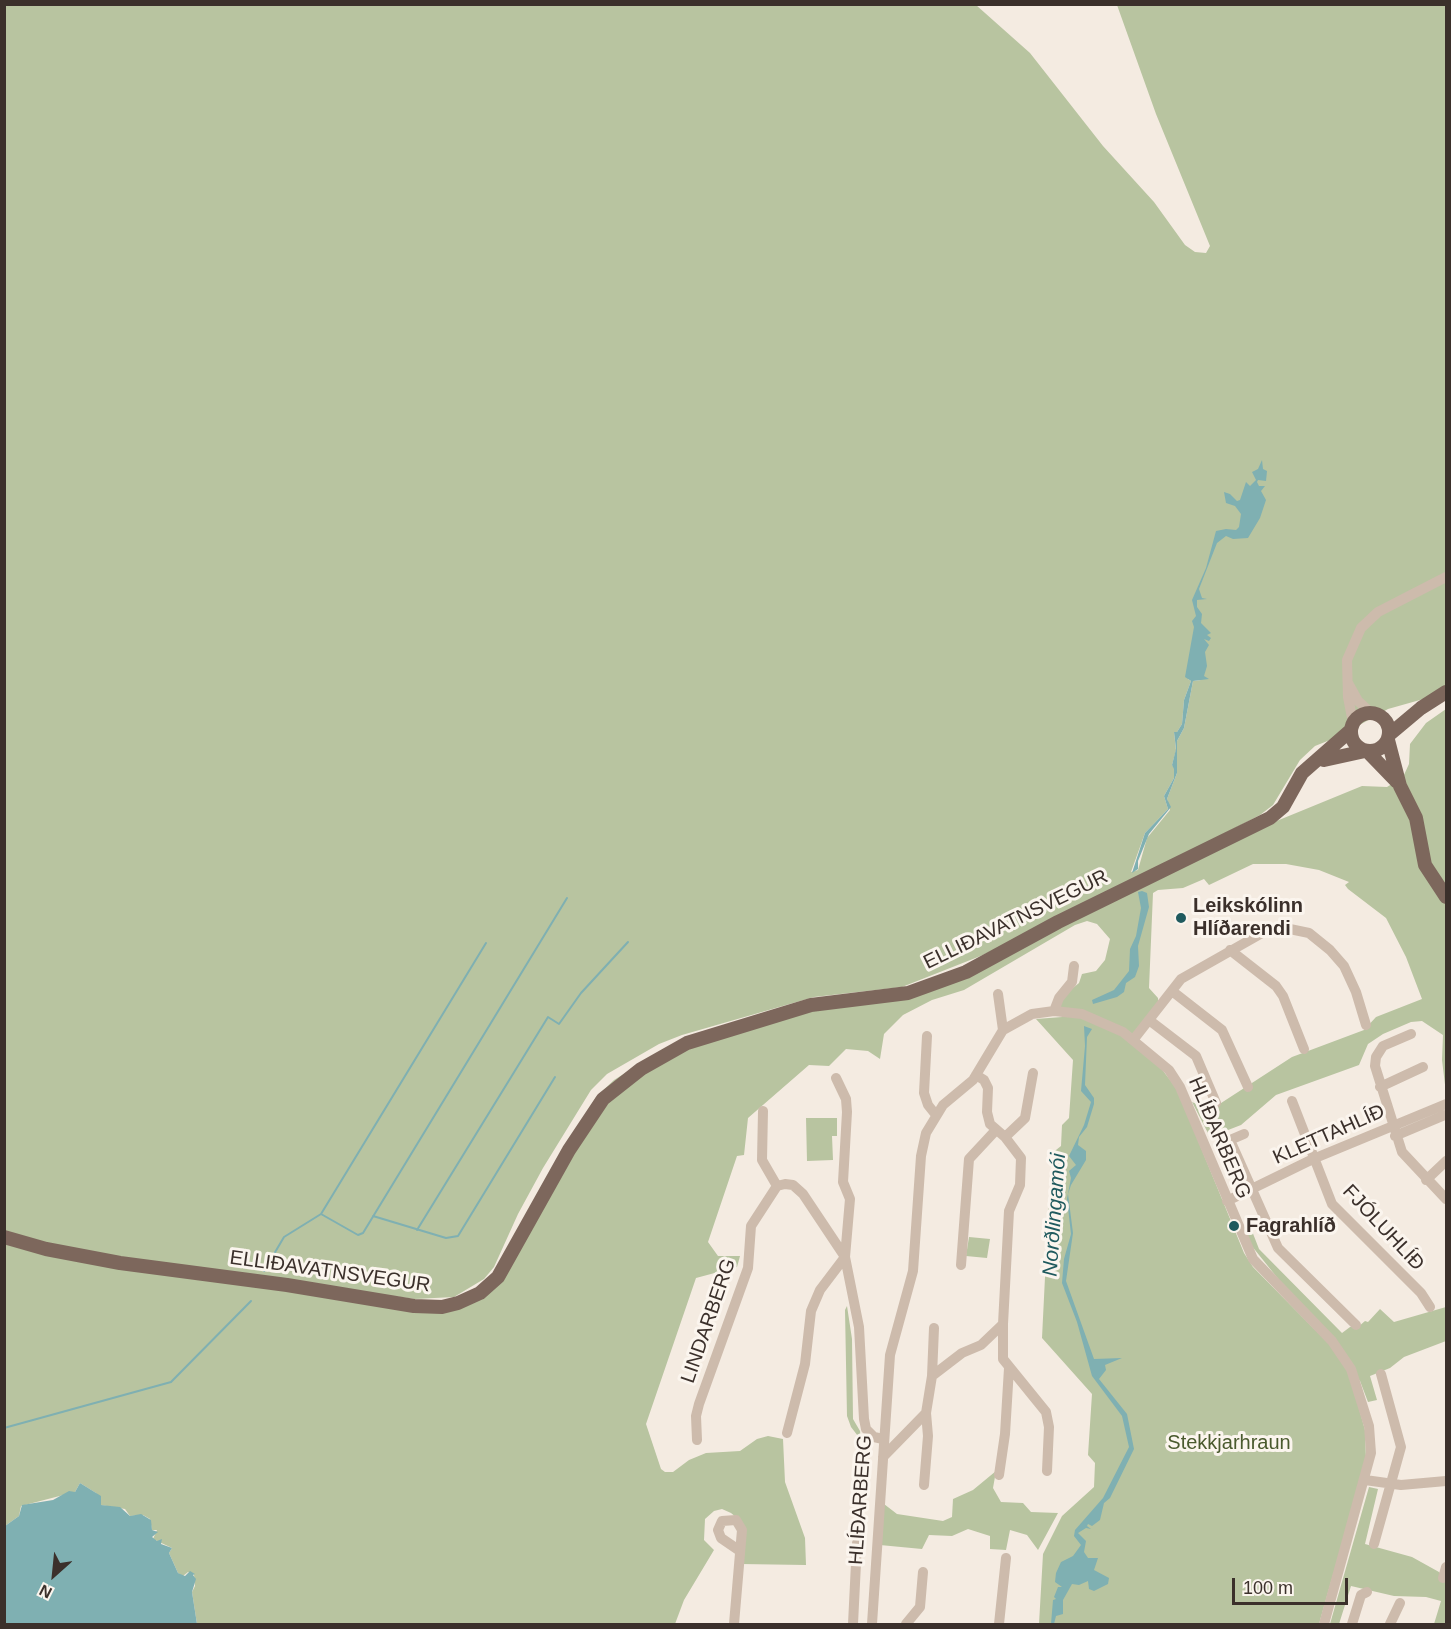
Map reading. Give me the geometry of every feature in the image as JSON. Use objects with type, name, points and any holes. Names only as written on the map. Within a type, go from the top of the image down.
[{"type":"main road","points":[[1316,762],[1352,752],[1381,748],[1389,737],[1421,708],[1446,692]]},
{"type":"main road","points":[[1400,786],[1366,751],[1355,745],[1352,727],[1359,717],[1421,708]]},
{"type":"main road","points":[[1376,715],[1387,723],[1400,786],[1416,818],[1425,865],[1446,897]]},
{"type":"main road","name":"ELLIÐAVATNSVEGUR","points":[[4,1237],[46,1249],[120,1263],[287,1285],[414,1306],[442,1307],[458,1303],[480,1293],[498,1276],[569,1150],[603,1099],[641,1069],[687,1043],[811,1005],[897,995],[966,972],[1069,917],[1270,818],[1283,807],[1302,773],[1352,727]]},
{"type":"street","points":[[1352,727],[1347,680],[1349,650],[1361,627],[1370,618],[1446,577]]},
{"type":"street","points":[[1347,680],[1358,701],[1376,715]]},
{"type":"street","points":[[1134,1039],[1181,980],[1271,928],[1285,928],[1309,933],[1330,950],[1344,966],[1356,992],[1366,1025]]},
{"type":"street","points":[[1230,950],[1276,986],[1283,996],[1304,1049]]},
{"type":"street","points":[[1054,1011],[1059,998],[1072,982],[1074,966]]},
{"type":"street","points":[[1172,992],[1222,1030],[1248,1087]]},
{"type":"street","points":[[998,994],[1003,1030]]},
{"type":"street","name":"HLÍÐARBERG","points":[[873,1624],[883,1457],[882,1439],[890,1355],[913,1271],[921,1156],[926,1133],[936,1114],[976,1075],[1003,1030],[1032,1014],[1054,1011],[1097,1019],[1134,1039],[1168,1070],[1180,1087],[1253,1259],[1332,1341],[1351,1369],[1365,1407],[1371,1441],[1365,1480],[1324,1624]]},
{"type":"street","points":[[1149,1020],[1196,1056],[1216,1103]]},
{"type":"street","points":[[1411,1034],[1379,1050],[1375,1066],[1393,1131],[1410,1164],[1446,1199]]},
{"type":"street","points":[[927,1036],[924,1093],[928,1106],[936,1114]]},
{"type":"street","points":[[1380,1086],[1423,1067]]},
{"type":"street","points":[[961,1265],[969,1158],[1025,1118],[1033,1073]]},
{"type":"street","points":[[976,1075],[984,1080],[988,1088],[987,1118],[1021,1158],[1020,1185],[1009,1211],[1002,1351],[1010,1368],[1046,1413],[1049,1427],[1047,1470]]},
{"type":"street","points":[[836,1078],[846,1099],[843,1182],[850,1199],[845,1257],[859,1327],[864,1419],[866,1429],[874,1437],[882,1439]]},
{"type":"street","name":"FJÓLUHLÍÐ","points":[[1292,1101],[1332,1204],[1421,1293],[1430,1307]]},
{"type":"street","name":"KLETTAHLÍÐ","points":[[1227,1201],[1252,1191],[1313,1159],[1446,1110]]},
{"type":"street","points":[[763,1111],[762,1160],[777,1186],[785,1184],[798,1189],[845,1257]]},
{"type":"street","points":[[1244,1134],[1230,1140],[1278,1248],[1356,1325]]},
{"type":"street","points":[[1426,1180],[1446,1161]]},
{"type":"street","name":"LINDARBERG","points":[[697,1440],[696,1416],[699,1404],[748,1268],[751,1226],[777,1186]]},
{"type":"street","points":[[787,1433],[805,1364],[811,1311],[820,1290],[845,1257]]},
{"type":"street","points":[[932,1376],[962,1353],[981,1345],[1003,1324]]},
{"type":"street","points":[[924,1485],[928,1436],[926,1413],[932,1376],[934,1328]]},
{"type":"street","points":[[999,1475],[1010,1368]]},
{"type":"street","points":[[1374,1544],[1400,1456],[1401,1440],[1381,1374]]},
{"type":"street","points":[[883,1457],[926,1413]]},
{"type":"street","points":[[1365,1480],[1390,1484],[1446,1481]]},
{"type":"street","points":[[853,1624],[857,1543]]},
{"type":"street","points":[[734,1624],[740,1551]]},
{"type":"street","points":[[999,1624],[1006,1558]]},
{"type":"street","points":[[1443,1578],[1446,1567]]},
{"type":"street","points":[[906,1624],[920,1607],[923,1572]]},
{"type":"street","points":[[1352,1624],[1361,1595],[1368,1592]]},
{"type":"street","points":[[1390,1624],[1400,1603]]},
{"type":"green space","points":[[4,5],[976,5],[1030,53],[1103,146],[1154,202],[1185,245],[1195,252],[1206,253],[1210,246],[1156,114],[1117,5],[1446,5],[1446,685],[1427,698],[1388,709],[1340,736],[1315,746],[1300,760],[1273,805],[1260,815],[983,955],[902,987],[814,997],[682,1035],[659,1044],[607,1074],[591,1090],[543,1168],[518,1214],[494,1267],[484,1279],[454,1297],[415,1299],[103,1257],[5,1233]],"holes":[[[1188,679],[1201,679],[1193,681],[1184,728],[1177,741],[1177,773],[1167,799],[1170,810],[1147,838],[1138,870],[1131,872],[1145,833],[1168,809],[1164,796],[1174,778],[1175,769],[1172,765],[1176,750],[1174,732],[1177,732],[1182,724],[1184,700],[1191,681]]]},
{"type":"green space","name":"Stekkjarhraun","points":[[1446,709],[1446,1093],[1442,1060],[1443,1035],[1422,1021],[1411,1022],[1383,1034],[1368,1044],[1359,1065],[1276,1095],[1241,1125],[1210,1137],[1192,1102],[1206,1108],[1218,1105],[1292,1057],[1364,1030],[1376,1017],[1422,999],[1406,957],[1386,918],[1348,889],[1345,885],[1349,882],[1319,870],[1286,864],[1253,864],[1209,885],[1204,879],[1183,888],[1158,890],[1153,893],[1149,988],[1158,998],[1158,1002],[1134,1033],[1177,1089],[1244,1253],[1253,1267],[1333,1348],[1349,1372],[1365,1430],[1366,1459],[1319,1624],[1039,1624],[1043,1554],[1062,1516],[1094,1487],[1095,1463],[1088,1455],[1092,1394],[1042,1338],[1049,1196],[1059,1187],[1060,1171],[1051,1161],[1051,1154],[1061,1146],[1062,1125],[1069,1118],[1073,1060],[1036,1019],[1062,1017],[1059,1006],[1061,998],[1079,983],[1082,974],[1096,971],[1105,960],[1110,939],[1097,924],[1087,921],[1075,925],[964,990],[932,1000],[903,1015],[884,1034],[880,1059],[868,1051],[846,1049],[829,1066],[809,1065],[748,1118],[744,1155],[737,1156],[708,1242],[718,1256],[740,1256],[737,1267],[696,1278],[646,1424],[661,1469],[665,1472],[673,1472],[689,1460],[706,1453],[740,1451],[757,1439],[768,1436],[783,1439],[785,1482],[805,1538],[806,1565],[741,1564],[743,1523],[722,1509],[714,1511],[705,1519],[704,1540],[714,1550],[684,1600],[675,1624],[197,1624],[192,1592],[195,1586],[194,1574],[188,1572],[183,1576],[178,1573],[169,1553],[172,1548],[153,1539],[157,1530],[152,1530],[150,1519],[143,1515],[130,1516],[125,1509],[101,1505],[96,1493],[80,1483],[75,1492],[21,1506],[19,1516],[5,1526],[4,1241],[438,1308],[493,1281],[532,1204],[596,1097],[614,1080],[646,1060],[799,1009],[902,995],[1240,836],[1362,786],[1387,787],[1403,777],[1409,764],[1410,744],[1426,723]]},
{"type":"green space","points":[[806,1118],[837,1118],[837,1136],[832,1136],[833,1160],[807,1161]]},
{"type":"green space","points":[[1252,1231],[1259,1249],[1342,1333],[1350,1327],[1358,1327],[1365,1321],[1368,1322],[1380,1309],[1394,1322],[1446,1307],[1446,1341],[1404,1357],[1390,1368],[1370,1376],[1377,1400],[1368,1402],[1360,1381],[1251,1245],[1246,1235]]},
{"type":"green space","points":[[969,1237],[990,1239],[987,1258],[966,1256]]},
{"type":"green space","points":[[847,1306],[852,1339],[853,1419],[860,1431],[861,1440],[851,1427],[847,1416],[845,1310]]},
{"type":"green space","points":[[996,1471],[993,1488],[1001,1502],[1023,1503],[1031,1512],[1058,1513],[1038,1550],[1027,1535],[1010,1530],[1006,1550],[990,1549],[990,1536],[968,1529],[952,1536],[929,1535],[922,1549],[880,1545],[884,1504],[897,1514],[943,1521],[952,1517],[953,1499],[973,1490]]},
{"type":"green space","points":[[1369,1487],[1378,1489],[1365,1544],[1412,1557],[1439,1572],[1446,1580],[1446,1624],[1434,1624],[1441,1601],[1426,1597],[1394,1596],[1351,1586],[1339,1624],[1330,1624]]},
{"type":"water","points":[[1262,460],[1263,469],[1267,471],[1266,481],[1258,480],[1257,482],[1259,486],[1265,486],[1261,491],[1266,500],[1260,518],[1248,538],[1233,539],[1226,536],[1217,543],[1199,589],[1202,598],[1207,599],[1197,600],[1197,607],[1202,614],[1201,623],[1211,633],[1207,635],[1211,638],[1209,641],[1204,639],[1209,645],[1205,652],[1207,666],[1204,676],[1209,679],[1193,681],[1184,728],[1177,741],[1177,773],[1167,799],[1171,807],[1149,834],[1138,861],[1138,869],[1132,873],[1145,833],[1168,809],[1164,796],[1174,778],[1172,765],[1176,749],[1174,732],[1177,732],[1182,724],[1184,700],[1191,681],[1185,677],[1194,627],[1192,621],[1196,616],[1192,600],[1206,568],[1216,531],[1236,530],[1239,527],[1241,514],[1235,506],[1226,503],[1224,492],[1237,501],[1240,500],[1246,482],[1250,486],[1256,480],[1252,472],[1258,469]]},
{"type":"water","points":[[1138,892],[1147,893],[1149,907],[1138,946],[1139,966],[1135,977],[1126,983],[1124,992],[1117,997],[1093,1004],[1092,1000],[1114,990],[1129,971],[1130,949],[1136,936],[1141,908]]},
{"type":"water","points":[[1084,1026],[1092,1029],[1087,1037],[1085,1085],[1094,1098],[1094,1104],[1087,1127],[1079,1137],[1078,1145],[1086,1151],[1086,1160],[1068,1194],[1073,1233],[1066,1281],[1094,1359],[1122,1358],[1105,1365],[1106,1370],[1099,1379],[1127,1414],[1134,1449],[1110,1498],[1104,1503],[1100,1520],[1092,1526],[1088,1524],[1087,1526],[1091,1529],[1086,1528],[1078,1533],[1086,1541],[1084,1552],[1088,1558],[1098,1558],[1094,1570],[1109,1578],[1108,1584],[1094,1591],[1089,1589],[1088,1581],[1079,1585],[1072,1584],[1063,1600],[1063,1614],[1056,1616],[1054,1624],[1051,1624],[1053,1600],[1056,1599],[1054,1597],[1058,1587],[1062,1587],[1055,1582],[1056,1573],[1061,1562],[1073,1556],[1081,1545],[1074,1536],[1075,1530],[1103,1498],[1129,1447],[1122,1416],[1092,1376],[1077,1322],[1062,1283],[1064,1259],[1071,1234],[1067,1199],[1071,1178],[1069,1171],[1076,1165],[1069,1156],[1084,1125],[1091,1102],[1081,1091],[1085,1046]]},
{"type":"water","points":[[80,1483],[101,1496],[101,1505],[120,1507],[130,1516],[141,1514],[151,1520],[152,1530],[158,1532],[152,1537],[157,1541],[162,1539],[161,1544],[172,1548],[169,1553],[178,1573],[185,1576],[190,1571],[195,1574],[193,1575],[196,1579],[192,1592],[197,1624],[5,1624],[5,1526],[19,1516],[22,1505],[53,1500],[69,1491],[75,1492]]},
{"type":"waterway","points":[[321,1214],[358,1235],[363,1233],[567,898]]},
{"type":"waterway","points":[[417,1230],[548,1017],[559,1024],[581,993],[628,942]]},
{"type":"waterway","points":[[264,1271],[284,1237],[321,1214],[486,943]]},
{"type":"waterway","points":[[373,1216],[446,1238],[458,1236],[555,1077]]},
{"type":"waterway","points":[[4,1428],[171,1382],[251,1301]]},
{"type":"place","name":"Leikskólinn Hlíðarendi","points":[[1181,918]]},
{"type":"place","name":"Fagrahlíð","points":[[1234,1226]]},
{"type":"water label","name":"Norðlingamói","points":[[1055,1215]]}]
